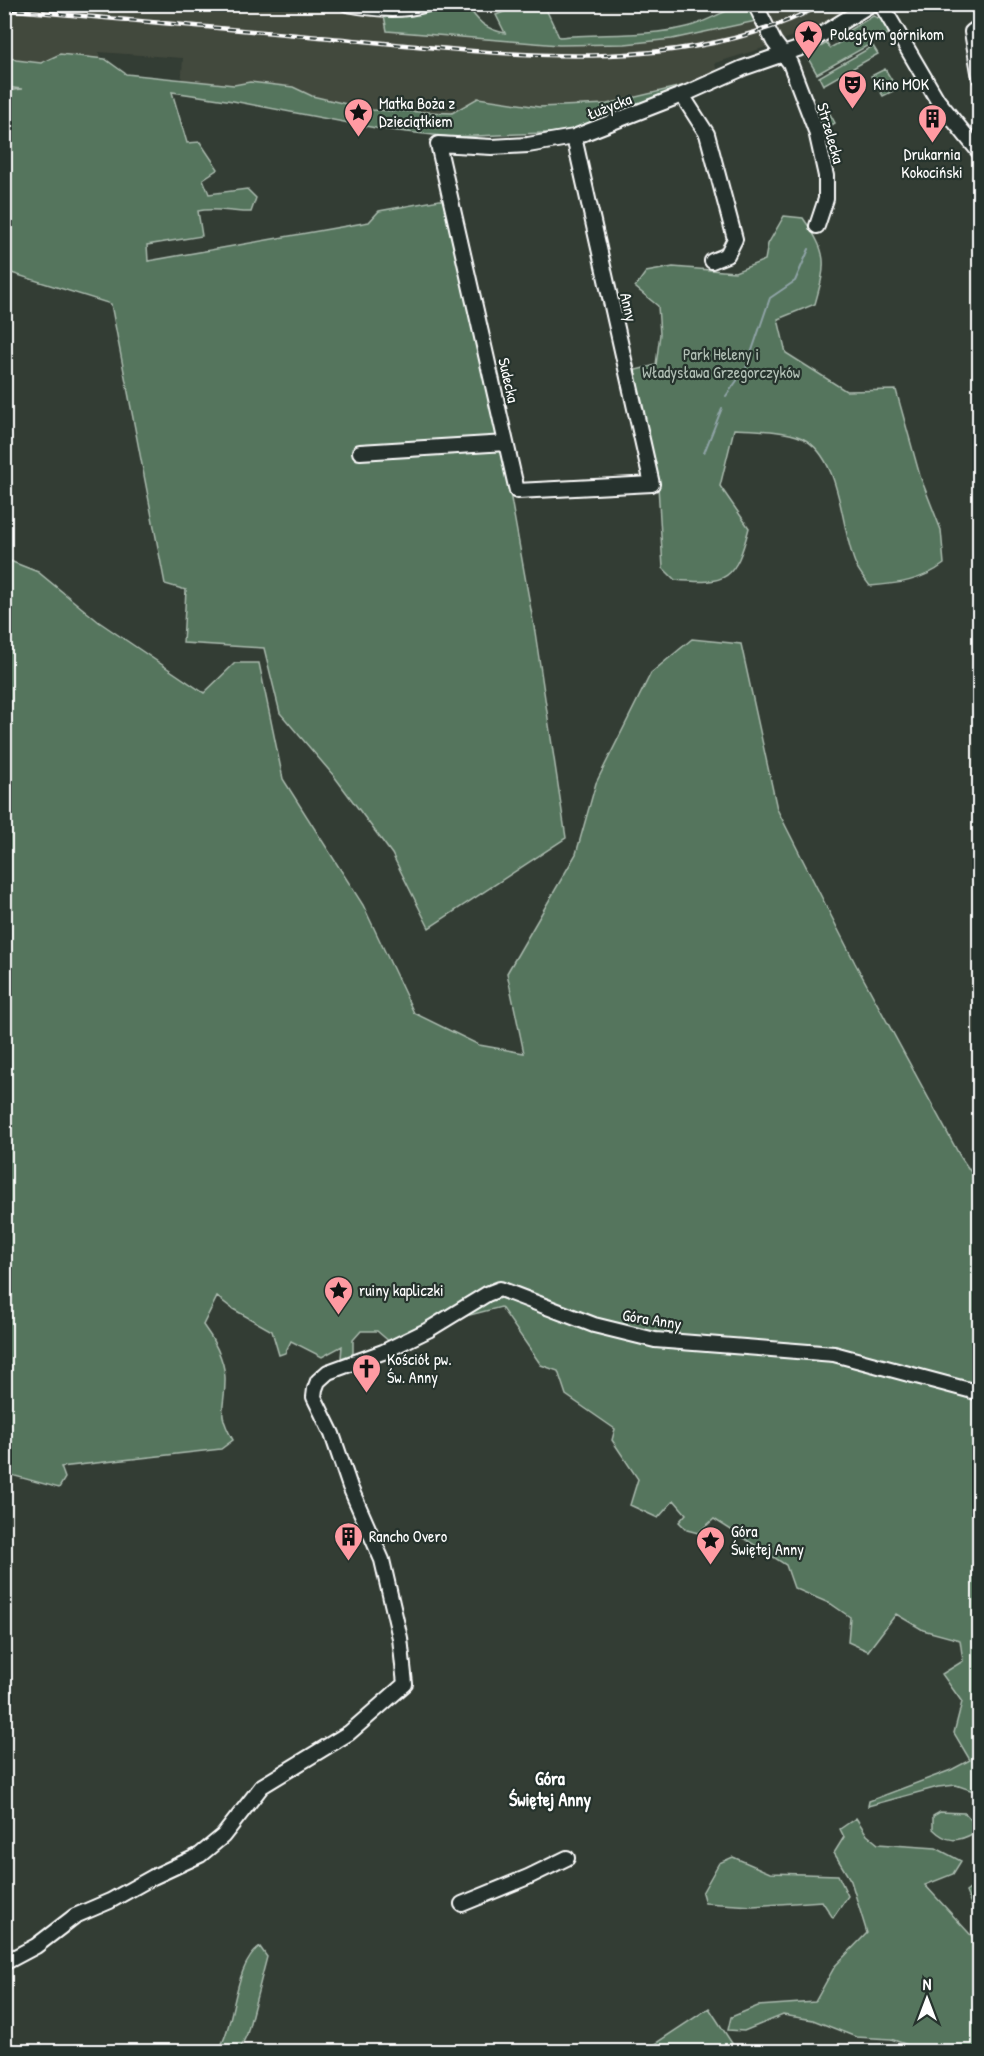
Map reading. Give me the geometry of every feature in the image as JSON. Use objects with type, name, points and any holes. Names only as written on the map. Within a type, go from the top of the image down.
[{"type":"street","points":[[347,4],[384,10],[410,9],[426,4]]},
{"type":"street","name":"Strzelecka","points":[[756,4],[774,42],[783,53],[816,131],[823,158],[825,199],[818,226]]},
{"type":"street","name":"Łużycka","points":[[438,144],[519,146],[574,137],[682,95],[742,68],[798,49],[871,4]]},
{"type":"street","points":[[881,4],[938,101],[980,153]]},
{"type":"street","points":[[977,27],[972,38],[980,78]]},
{"type":"street","points":[[682,95],[707,134],[735,239],[727,255],[712,261]]},
{"type":"street","name":"Anny","points":[[574,137],[652,484]]},
{"type":"street","name":"Sudecka","points":[[438,144],[517,491],[652,484]]},
{"type":"street","points":[[360,452],[506,443]]},
{"type":"street","name":"Góra Anny","points":[[4,1963],[36,1946],[75,1916],[110,1901],[153,1877],[200,1855],[223,1836],[262,1786],[349,1733],[405,1684],[400,1638],[382,1560],[350,1487],[332,1434],[314,1397],[318,1381],[328,1371],[383,1352],[428,1330],[487,1294],[500,1289],[594,1325],[655,1340],[834,1354],[980,1393]]},
{"type":"street","points":[[462,1904],[567,1858]]},
{"type":"shaded area","points":[[5,5],[319,5],[507,37],[647,39],[756,21],[784,5],[856,5],[832,20],[763,48],[715,63],[717,75],[566,123],[432,129],[181,88],[183,58],[99,52],[104,82],[5,81]]},
{"type":"green space","points":[[382,5],[467,5],[483,24],[505,33],[496,15],[521,5],[544,5],[559,37],[639,34],[671,30],[694,25],[747,5],[756,21],[672,39],[625,44],[559,45],[387,31]]},
{"type":"green space","points":[[873,16],[881,19],[890,33],[817,74],[806,55],[827,43],[830,48],[846,39],[844,33]]},
{"type":"green space","points":[[873,46],[878,54],[823,85],[819,77]]},
{"type":"green space","points":[[4,54],[16,60],[41,63],[60,54],[105,59],[126,74],[234,85],[250,82],[293,87],[312,96],[372,110],[452,113],[478,98],[539,107],[607,104],[702,81],[699,88],[568,132],[451,137],[381,129],[172,92],[187,143],[200,142],[218,169],[203,179],[209,194],[247,189],[256,198],[251,212],[198,211],[202,236],[147,245],[148,261],[369,222],[379,211],[445,199],[510,493],[535,632],[566,838],[429,928],[392,854],[334,776],[280,713],[264,648],[183,643],[186,590],[165,584],[111,304],[5,271],[5,91],[22,89],[5,87]]},
{"type":"green space","points":[[885,69],[897,89],[883,96],[871,76]]},
{"type":"green space","points":[[824,103],[835,123],[822,131],[815,108]]},
{"type":"green space","name":"Park Heleny i Władysława Grzegorczyków","points":[[784,216],[803,218],[817,241],[823,259],[822,278],[815,304],[778,319],[786,353],[846,391],[896,390],[920,476],[941,530],[944,564],[918,578],[899,583],[870,586],[855,563],[838,494],[825,461],[815,448],[802,438],[787,433],[734,429],[720,486],[749,528],[739,559],[727,575],[707,581],[675,580],[663,568],[658,486],[632,371],[656,365],[660,334],[658,306],[635,287],[646,272],[673,267],[735,272],[765,260],[768,244]]},
{"type":"green space","points":[[5,559],[38,572],[99,622],[204,693],[235,663],[259,663],[283,779],[363,905],[414,1013],[479,1045],[524,1053],[507,973],[576,854],[596,783],[651,673],[692,639],[741,644],[777,809],[855,963],[960,1156],[979,1184],[979,1793],[956,1785],[938,1787],[868,1806],[869,1801],[951,1770],[970,1760],[954,1733],[962,1702],[942,1674],[963,1661],[960,1640],[923,1630],[896,1614],[868,1651],[848,1642],[850,1617],[831,1604],[794,1588],[786,1565],[714,1519],[698,1533],[687,1530],[679,1522],[686,1514],[674,1500],[658,1518],[630,1505],[638,1479],[612,1440],[615,1429],[566,1395],[558,1371],[541,1365],[501,1307],[454,1319],[391,1343],[377,1331],[361,1331],[353,1340],[353,1354],[341,1358],[342,1346],[322,1357],[291,1341],[285,1353],[279,1355],[272,1331],[217,1297],[203,1325],[214,1342],[223,1363],[225,1387],[223,1415],[233,1440],[221,1449],[61,1467],[65,1478],[59,1488],[8,1474],[5,1476]]},
{"type":"green space","points":[[940,1812],[965,1813],[972,1821],[974,1833],[953,1840],[938,1834],[933,1829],[933,1816]]},
{"type":"green space","points":[[856,1818],[867,1835],[878,1844],[936,1848],[961,1861],[953,1874],[925,1885],[979,1944],[979,2051],[924,2051],[891,2039],[856,2037],[813,2020],[783,2015],[744,2031],[728,2030],[731,2017],[758,2006],[815,2002],[835,1966],[867,1933],[851,1881],[834,1853],[844,1837],[840,1829]]},
{"type":"green space","points":[[733,1857],[770,1873],[838,1875],[848,1896],[833,1918],[822,1901],[753,1906],[705,1903],[702,1893],[719,1863]]},
{"type":"green space","points":[[980,1883],[979,1923],[966,1892]]},
{"type":"green space","points":[[260,1947],[267,1957],[247,2034],[239,2051],[218,2051],[224,2040],[245,1967]]},
{"type":"green space","points":[[709,2008],[737,2051],[644,2051]]},
{"type":"waterway","points":[[726,396],[746,368],[770,298],[795,281],[809,249]]},
{"type":"waterway","points":[[704,453],[722,408]]},
{"type":"railway","points":[[4,9],[453,50],[582,56],[645,53],[708,44],[767,28],[823,4]]},
{"type":"place","name":"Poległym górnikom","points":[[809,60]]},
{"type":"place","name":"Kino MOK","points":[[852,110]]},
{"type":"place","name":"Matka Boża z Dzieciątkiem","points":[[358,138]]},
{"type":"place","name":"Drukarnia Kokociński","points":[[932,144]]},
{"type":"place","name":"ruiny kapliczki","points":[[338,1316]]},
{"type":"place","name":"Kościół pw. Św. Anny","points":[[366,1394]]},
{"type":"place","name":"Rancho Overo","points":[[348,1562]]},
{"type":"place","name":"Góra Świętej Anny","points":[[710,1566]]},
{"type":"district","name":"Góra Świętej Anny","points":[[550,1789]]}]
